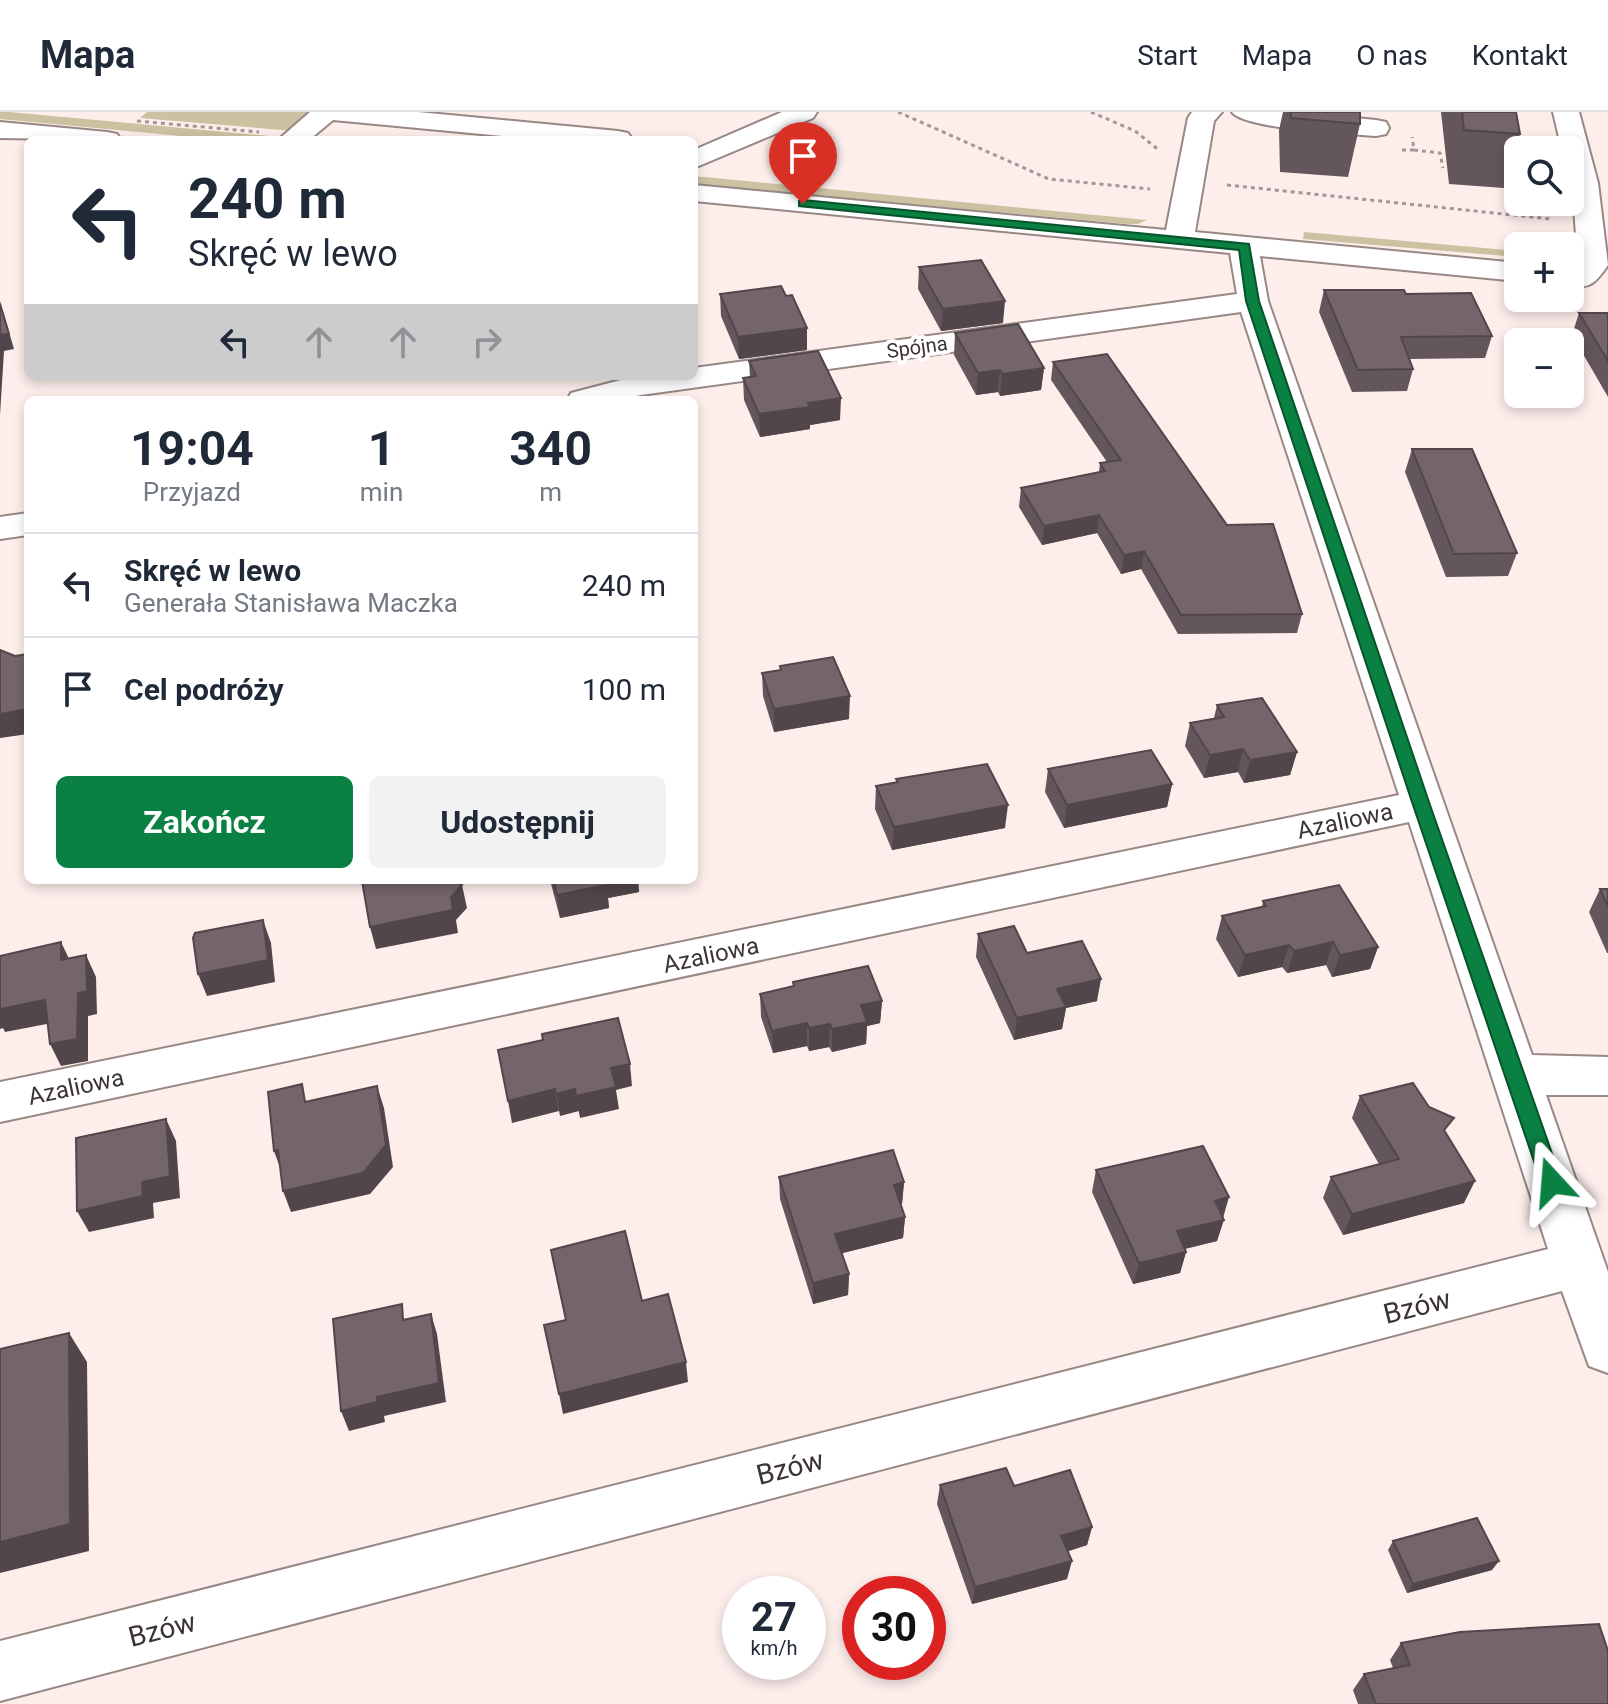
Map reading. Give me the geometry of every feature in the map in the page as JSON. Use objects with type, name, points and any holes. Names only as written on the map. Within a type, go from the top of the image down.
[{"type":"street","points":[[297,136],[326,112]]},
{"type":"street","points":[[334,112],[586,136]]},
{"type":"street","points":[[698,158],[804,112]]},
{"type":"street","points":[[1179,241],[1201,118],[1209,112]]},
{"type":"street","points":[[1245,112],[1255,116],[1376,128]]},
{"type":"street","points":[[1566,112],[1596,184],[1593,265],[1587,279]]},
{"type":"street","points":[[0,130],[64,136]]},
{"type":"street","points":[[698,193],[1504,271]]},
{"type":"street","points":[[1244,247],[1253,301],[1421,805],[1608,1349]]},
{"type":"street","name":"Spójna","points":[[698,377],[1253,301]]},
{"type":"street","name":"Spójna","points":[[598,396],[639,385],[676,380]]},
{"type":"street","points":[[0,528],[24,525]]},
{"type":"street","name":"Azaliowa","points":[[0,1102],[1421,805]]},
{"type":"street","points":[[1515,1072],[1548,1076],[1608,1076]]},
{"type":"street","name":"Bzów","points":[[0,1671],[1580,1264]]},
{"type":"path","points":[[898,112],[1049,179],[1159,190]]},
{"type":"path","points":[[1091,112],[1135,131],[1170,159]]},
{"type":"path","points":[[136,121],[276,136]]},
{"type":"path","points":[[1414,150],[1440,153],[1443,168]]},
{"type":"path","points":[[1223,194],[1224,184],[1561,220]]},
{"type":"shaded area","points":[[0,112],[9,112],[269,136],[181,136],[0,119]]},
{"type":"shaded area","points":[[147,112],[308,112],[293,131],[140,118]]},
{"type":"shaded area","points":[[698,176],[1147,220],[1127,224],[698,184]]},
{"type":"shaded area","points":[[1304,232],[1504,250],[1504,256],[1303,239]]},
{"type":"building","points":[[1291,112],[1360,112],[1360,124],[1291,118]]},
{"type":"building","points":[[1462,112],[1516,112],[1520,134],[1464,130]]},
{"type":"building","points":[[981,260],[1005,301],[943,309],[919,267]]},
{"type":"building","points":[[781,286],[786,296],[792,295],[807,328],[738,337],[720,294]]},
{"type":"building","points":[[1324,290],[1471,293],[1492,336],[1401,337],[1413,369],[1358,370]]},
{"type":"building","points":[[0,304],[9,334],[0,335]]},
{"type":"building","points":[[1579,313],[1608,313],[1608,361]]},
{"type":"building","points":[[1018,324],[1044,368],[1002,374],[1000,370],[978,373],[955,333]]},
{"type":"building","points":[[818,351],[841,398],[808,403],[810,407],[759,414],[743,378],[756,376],[749,361]]},
{"type":"building","points":[[1107,354],[1227,525],[1273,524],[1302,614],[1181,615],[1144,551],[1124,555],[1099,515],[1044,526],[1021,488],[1105,471],[1100,463],[1121,460],[1053,362]]},
{"type":"building","points":[[1412,449],[1472,449],[1517,553],[1454,554]]},
{"type":"building","points":[[0,650],[15,656],[24,655],[24,710],[0,714]]},
{"type":"building","points":[[833,657],[850,696],[774,709],[762,673],[781,670],[780,666]]},
{"type":"building","points":[[1262,698],[1297,752],[1250,760],[1243,749],[1210,755],[1190,723],[1224,717],[1217,705]]},
{"type":"building","points":[[1151,750],[1172,784],[1067,805],[1048,769]]},
{"type":"building","points":[[987,764],[1008,805],[894,827],[876,786],[898,782],[896,779]]},
{"type":"building","points":[[363,884],[462,885],[451,897],[453,910],[370,927]]},
{"type":"building","points":[[554,884],[606,884],[606,885],[557,895]]},
{"type":"building","points":[[1339,885],[1378,947],[1340,955],[1333,942],[1294,951],[1289,945],[1245,955],[1222,916],[1266,906],[1263,901]]},
{"type":"building","points":[[1600,889],[1608,889],[1608,907]]},
{"type":"building","points":[[263,920],[268,960],[198,974],[195,933]]},
{"type":"building","points":[[1014,926],[1027,953],[1082,941],[1101,979],[1057,989],[1066,1007],[1017,1018],[978,934]]},
{"type":"building","points":[[61,942],[61,960],[86,955],[87,991],[78,993],[77,1039],[50,1044],[45,1000],[0,1009],[0,956]]},
{"type":"building","points":[[868,966],[882,1001],[861,1005],[867,1022],[832,1029],[830,1024],[809,1028],[807,1023],[772,1031],[760,994],[794,986],[793,982]]},
{"type":"building","points":[[618,1018],[630,1064],[611,1068],[616,1087],[576,1096],[575,1089],[556,1094],[555,1089],[508,1101],[498,1050],[543,1040],[542,1034]]},
{"type":"building","points":[[1413,1083],[1429,1107],[1454,1118],[1444,1130],[1475,1181],[1352,1214],[1331,1177],[1399,1159],[1360,1096]]},
{"type":"building","points":[[302,1084],[305,1102],[377,1086],[386,1145],[363,1173],[283,1191],[278,1150],[274,1151],[268,1092]]},
{"type":"building","points":[[166,1119],[170,1176],[142,1182],[143,1196],[77,1211],[76,1138]]},
{"type":"building","points":[[1203,1146],[1229,1197],[1215,1201],[1224,1220],[1177,1231],[1186,1252],[1139,1263],[1096,1170]]},
{"type":"building","points":[[893,1150],[904,1182],[894,1185],[905,1217],[835,1234],[849,1274],[813,1283],[779,1177]]},
{"type":"building","points":[[625,1231],[642,1301],[668,1294],[686,1362],[559,1394],[544,1325],[566,1320],[551,1250]]},
{"type":"building","points":[[402,1304],[403,1320],[431,1314],[439,1383],[377,1397],[377,1402],[341,1411],[333,1319]]},
{"type":"building","points":[[69,1333],[70,1524],[0,1542],[0,1349]]},
{"type":"building","points":[[1006,1468],[1014,1486],[1070,1470],[1092,1527],[1061,1536],[1072,1561],[975,1587],[940,1485]]},
{"type":"building","points":[[1477,1518],[1499,1561],[1413,1584],[1393,1541]]},
{"type":"building","points":[[1599,1624],[1608,1651],[1608,1704],[1376,1704],[1364,1674],[1410,1665],[1401,1643],[1460,1632]]},
{"type":"route","points":[[803,204],[1244,247],[1253,301],[1421,805],[1552,1182]]}]
